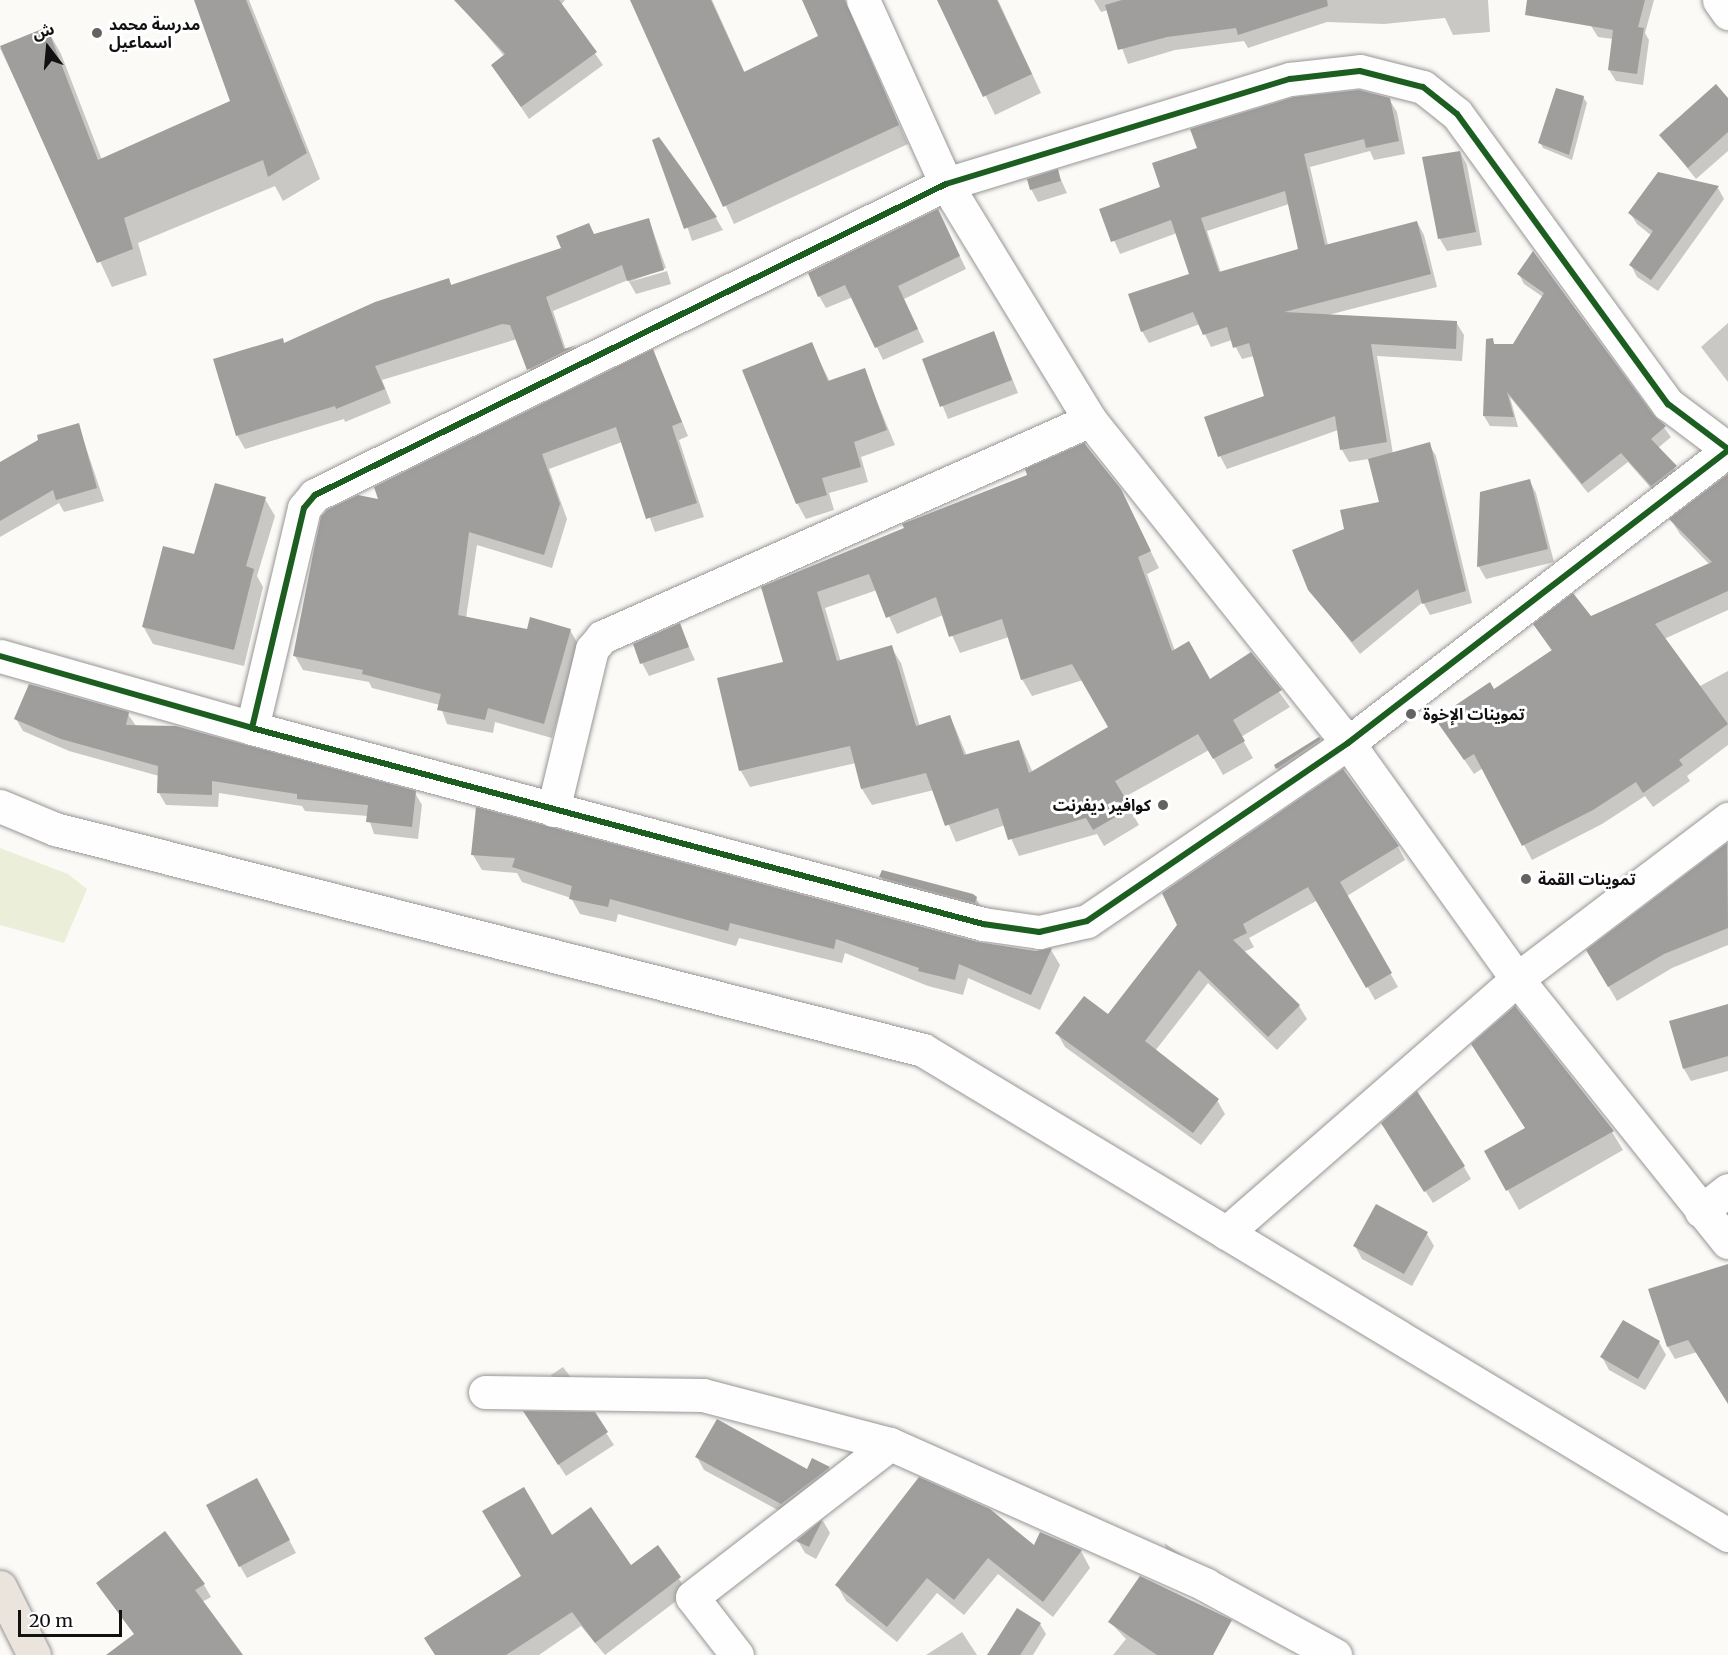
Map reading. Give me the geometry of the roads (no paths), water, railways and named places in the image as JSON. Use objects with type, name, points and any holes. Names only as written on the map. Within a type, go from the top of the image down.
[{"type":"main road","points":[[0,1587],[34,1655]]},
{"type":"street","points":[[863,0],[946,184],[1090,420],[1348,743],[1517,979],[1728,1242]]},
{"type":"street","points":[[1719,0],[1728,13]]},
{"type":"street","points":[[0,656],[252,728],[553,810],[983,924],[1039,932],[1087,921],[1348,743],[1728,449],[1668,404],[1457,114],[1423,87],[1360,71],[1290,79],[946,184],[315,495],[304,508],[252,728]]},
{"type":"street","points":[[553,810],[592,648],[602,637],[1090,420]]},
{"type":"street","points":[[0,806],[55,829],[922,1050],[1728,1535]]},
{"type":"street","points":[[1226,1233],[1517,979],[1728,819]]},
{"type":"street","points":[[1701,1211],[1728,1190]]},
{"type":"street","points":[[485,1392],[703,1395],[890,1444],[1206,1585],[1335,1655]]},
{"type":"street","points":[[737,1655],[692,1597],[890,1444]]},
{"type":"place","name":"مدرسة محمد اسماعيل","points":[[97,33]]},
{"type":"place","name":"تموينات الإخوة","points":[[1411,714]]},
{"type":"place","name":"كوافير ديفرنت","points":[[1163,805]]},
{"type":"place","name":"تموينات القمة","points":[[1526,879]]}]
